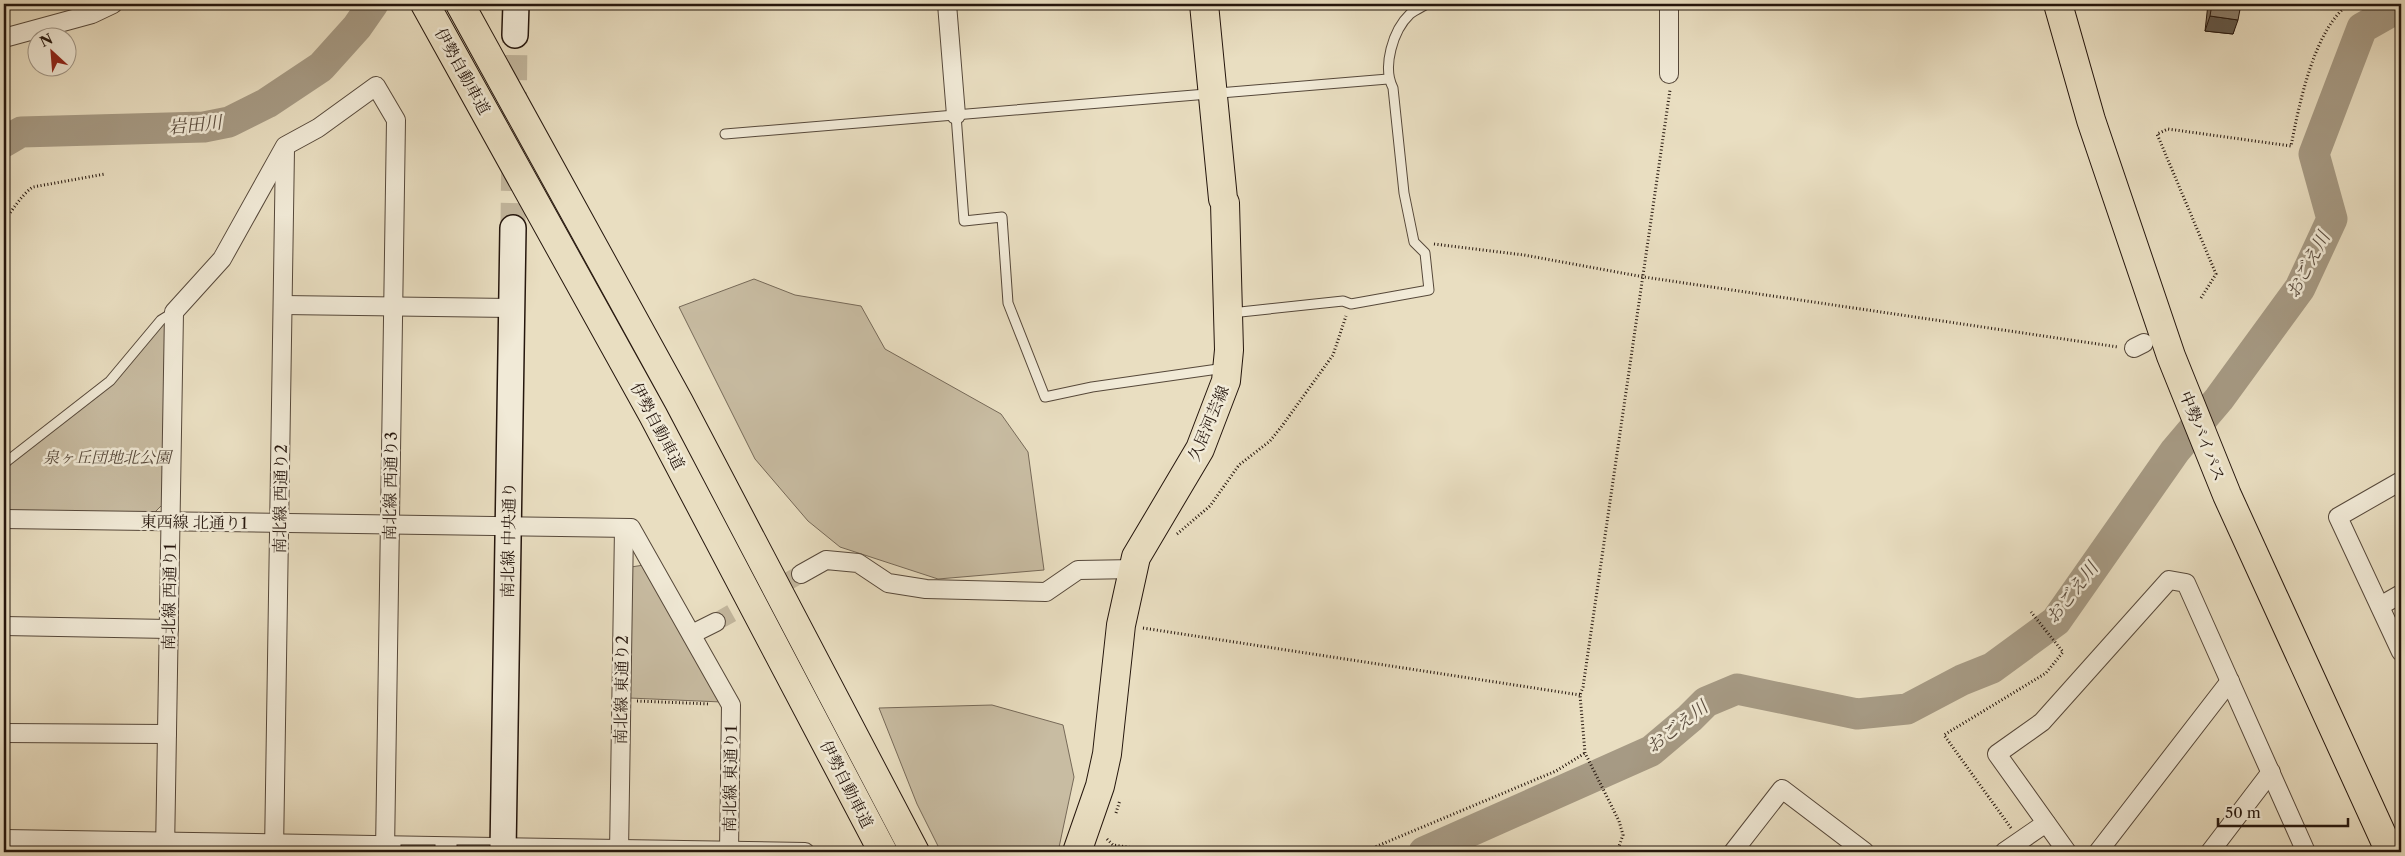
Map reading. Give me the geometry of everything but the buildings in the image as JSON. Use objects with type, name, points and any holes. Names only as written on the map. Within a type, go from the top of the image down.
[{"type":"main road","name":"久居河芸線","points":[[1090,848],[1107,754],[1121,625],[1136,557],[1200,449],[1229,368],[1226,203],[1223,199],[1204,4]]},
{"type":"main road","name":"中勢バイパス","points":[[2058,4],[2091,120],[2170,356],[2227,495],[2390,852]]},
{"type":"main road","name":"伊勢自動車道","points":[[462,7],[679,402],[916,852]]},
{"type":"main road","name":"伊勢自動車道","points":[[431,14],[657,424],[883,852]]},
{"type":"street","points":[[4,38],[92,14],[113,4]]},
{"type":"street","points":[[516,4],[516,35]]},
{"type":"street","points":[[946,4],[956,115]]},
{"type":"street","points":[[1669,4],[1669,74]]},
{"type":"street","name":"南北線 西通り3","points":[[285,146],[318,128],[376,86],[396,120],[385,849]]},
{"type":"street","points":[[174,312],[222,259],[285,146]]},
{"type":"street","name":"南北線 西通り2","points":[[274,848],[285,146]]},
{"type":"street","name":"南北線 中央通り","points":[[503,850],[513,228]]},
{"type":"street","points":[[283,305],[511,308]]},
{"type":"street","name":"南北線 西通り1","points":[[165,847],[174,312]]},
{"type":"street","points":[[2401,480],[2338,518],[2401,652]]},
{"type":"street","name":"東西線 北通り1","points":[[4,519],[624,528]]},
{"type":"street","points":[[624,528],[631,528],[731,705]]},
{"type":"street","name":"南北線 東通り2","points":[[619,851],[624,528]]},
{"type":"street","points":[[801,574],[826,560],[858,563],[888,583],[926,589],[1046,592],[1078,570],[1135,568]]},
{"type":"street","points":[[2067,852],[1997,754],[2042,722],[2170,580],[2186,583],[2306,852]]},
{"type":"street","points":[[2380,606],[2401,594]]},
{"type":"street","points":[[692,634],[716,622]]},
{"type":"street","points":[[4,626],[169,629]]},
{"type":"street","points":[[2098,852],[2230,681]]},
{"type":"street","name":"南北線 東通り1","points":[[729,852],[731,705]]},
{"type":"street","points":[[4,733],[167,734]]},
{"type":"street","points":[[2210,852],[2271,772]]},
{"type":"street","points":[[1733,852],[1782,789],[1857,850]]},
{"type":"street","points":[[2004,852],[2046,822]]},
{"type":"street","points":[[4,839],[165,847],[805,852]]},
{"type":"lane","points":[[1228,313],[1343,301],[1351,304],[1429,290],[1425,253],[1414,242],[1398,152],[1393,88],[1388,79],[1391,50],[1398,32],[1410,15],[1427,4]]},
{"type":"lane","points":[[725,134],[1388,79]]},
{"type":"lane","points":[[956,115],[964,221],[1002,218],[1008,303],[1045,397],[1092,387],[1229,368]]},
{"type":"lane","points":[[4,466],[6,462],[110,381],[161,320],[174,312]]},
{"type":"path","points":[[2201,298],[2216,274],[2157,134],[2168,129],[2291,146],[2298,109],[2326,28],[2342,9],[2349,4]]},
{"type":"path","points":[[1617,852],[1623,835],[1619,821],[1602,791],[1585,753],[1580,694],[1583,687],[1670,98],[1669,74]]},
{"type":"path","points":[[4,221],[19,204],[26,192],[33,187],[105,174]]},
{"type":"path","points":[[1414,242],[1524,255],[1644,277],[2105,347],[2139,346]]},
{"type":"path","points":[[1170,541],[1210,506],[1240,465],[1270,441],[1282,426],[1333,355],[1351,304]]},
{"type":"path","points":[[2031,612],[2063,652]]},
{"type":"path","points":[[1140,621],[1140,627],[1580,694]]},
{"type":"path","points":[[621,700],[731,705]]},
{"type":"path","points":[[1363,852],[1556,771],[1585,753]]},
{"type":"path","points":[[1112,821],[1121,798]]},
{"type":"path","points":[[1107,839],[1108,834]]},
{"type":"path","points":[[1090,848],[1107,839]]},
{"type":"path","points":[[1107,839],[1113,845],[1161,852]]},
{"type":"green space","points":[[754,279],[795,295],[861,306],[885,349],[1001,414],[1028,452],[1044,570],[938,579],[840,547],[808,521],[755,459],[679,307]]},
{"type":"green space","name":"泉ヶ丘団地北公園","points":[[161,323],[165,323],[162,505],[154,513],[4,511],[4,471],[7,465],[110,384],[139,353]]},
{"type":"green space","points":[[644,565],[722,702],[629,698],[631,567]]},
{"type":"green space","points":[[992,705],[1063,725],[1074,777],[1058,852],[941,852],[917,804],[879,708]]},
{"type":"waterway","name":"岩田川","points":[[4,142],[21,132],[204,127],[229,122],[267,103],[321,67],[357,27],[373,4]]},
{"type":"waterway","name":"おごえ川","points":[[1424,852],[1651,751],[1706,702],[1737,689],[1857,714],[1907,709],[1962,680],[1992,668],[2056,621],[2175,451],[2219,399],[2300,288],[2332,219],[2314,154],[2362,28],[2401,6]]},
{"type":"tunnel","points":[[513,228],[515,35]]},
{"type":"tunnel","points":[[716,622],[801,574]]}]
